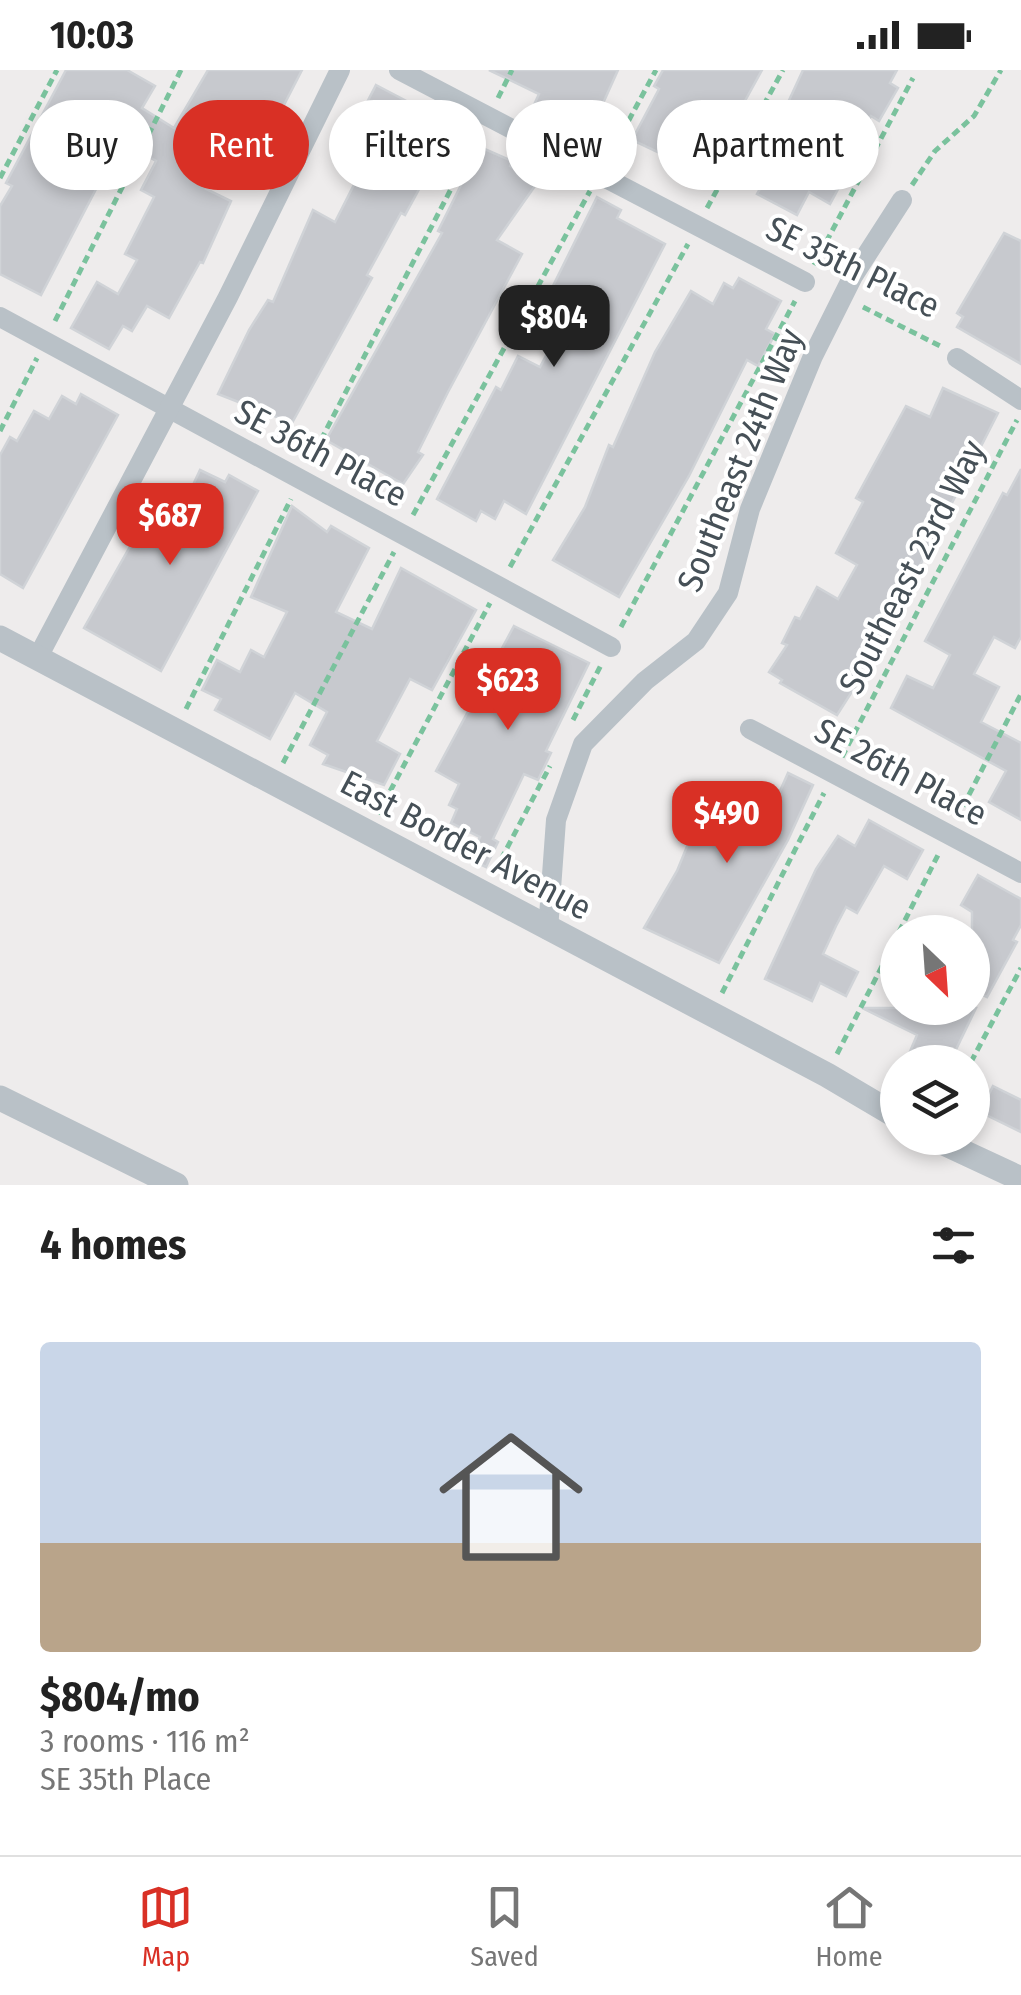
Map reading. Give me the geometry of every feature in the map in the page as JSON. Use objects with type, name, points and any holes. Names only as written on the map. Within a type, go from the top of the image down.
[{"type":"street","points":[[38,657],[228,297],[340,70]]},
{"type":"street","name":"SE 35th Place","points":[[399,70],[506,126]]},
{"type":"street","name":"SE 35th Place","points":[[630,190],[805,282]]},
{"type":"street","name":"Southeast 24th Way","points":[[548,930],[556,820],[583,744],[645,682],[696,641],[728,592],[750,510],[813,356],[902,200]]},
{"type":"street","name":"SE 36th Place","points":[[0,318],[611,647]]},
{"type":"street","points":[[957,358],[1021,400]]},
{"type":"street","name":"East Border Avenue","points":[[0,638],[370,831],[880,1105]]},
{"type":"street","name":"SE 26th Place","points":[[750,729],[1021,874]]},
{"type":"street","points":[[0,1098],[176,1185]]},
{"type":"street","points":[[969,1155],[1021,1179]]},
{"type":"path","points":[[0,178],[57,70]]},
{"type":"path","points":[[0,431],[181,70]]},
{"type":"path","points":[[176,730],[512,70]]},
{"type":"path","points":[[637,105],[656,70]]},
{"type":"path","points":[[370,831],[782,70]]},
{"type":"path","points":[[902,200],[935,150],[974,116],[1001,70]]},
{"type":"path","points":[[566,735],[913,78]]},
{"type":"path","points":[[274,782],[403,534],[590,190]]},
{"type":"path","name":"SE 35th Place","points":[[844,298],[927,336],[957,358]]},
{"type":"path","name":"Southeast 23rd Way","points":[[711,1013],[1021,412]]},
{"type":"path","points":[[484,893],[556,752]]},
{"type":"path","points":[[980,1045],[1021,968]]},
{"type":"path","points":[[827,1074],[880,971]]},
{"type":"building","points":[[66,70],[127,70],[155,86],[147,100],[50,100]]},
{"type":"building","points":[[208,70],[302,70],[287,100],[190,100]]},
{"type":"building","points":[[489,70],[618,70],[604,100],[536,100],[539,94]]},
{"type":"building","points":[[663,70],[762,70],[746,100],[657,100],[657,152],[637,142],[637,131],[659,89],[654,86]]},
{"type":"building","points":[[803,70],[897,70],[890,83],[898,88],[879,121],[879,100],[789,100]]},
{"type":"building","points":[[376,85],[404,100],[368,100]]},
{"type":"building","points":[[153,115],[173,127],[173,190],[208,190],[231,201],[203,263],[200,262],[169,318],[147,306],[132,331],[123,326],[109,349],[71,328],[97,282],[118,294],[137,260],[125,254],[154,197],[141,190],[153,190]]},
{"type":"building","points":[[30,138],[30,190],[96,190],[41,295],[0,274],[0,206],[12,186],[6,183]]},
{"type":"building","points":[[486,150],[506,158],[506,190],[532,190],[497,240],[522,254],[418,452],[423,455],[403,484],[326,440],[442,233],[438,231],[458,190],[486,190]]},
{"type":"building","points":[[351,190],[419,190],[405,215],[401,213],[367,275],[372,278],[292,423],[218,394],[249,330],[268,300],[273,302],[313,210],[335,222]]},
{"type":"building","points":[[759,190],[838,190],[830,204],[809,192],[797,215],[757,194]]},
{"type":"building","points":[[597,197],[621,210],[617,218],[665,244],[526,514],[504,501],[495,519],[481,511],[476,521],[437,499],[496,387],[501,390],[518,356],[540,367],[571,308],[548,296]]},
{"type":"building","points":[[1004,233],[1021,241],[1021,364],[957,327],[963,317],[957,313]]},
{"type":"building","points":[[739,278],[781,301],[766,329],[775,334],[758,366],[747,360],[689,476],[619,597],[553,560],[585,507],[609,445],[613,447],[655,352],[691,291],[713,304],[724,283],[733,288]]},
{"type":"building","points":[[943,388],[998,413],[869,665],[837,715],[780,683],[782,680],[769,672],[787,645],[782,643],[795,617],[800,619],[817,587],[838,599],[857,565],[836,553],[863,502],[856,498],[906,406],[930,417]]},
{"type":"building","points":[[81,394],[118,415],[23,588],[0,574],[0,455],[10,437],[17,441],[34,411],[49,419],[62,396],[76,404]]},
{"type":"building","points":[[1021,469],[1021,637],[1015,648],[994,637],[974,674],[999,687],[981,722],[1021,743],[1021,820],[989,802],[1006,771],[891,708],[907,676],[933,688],[950,655],[925,641],[1003,493],[1007,495]]},
{"type":"building","points":[[200,470],[225,482],[229,475],[258,491],[161,671],[84,628],[163,488],[186,500]]},
{"type":"building","points":[[292,506],[327,532],[331,526],[369,548],[336,612],[372,629],[401,568],[476,610],[432,690],[410,679],[377,741],[400,754],[384,785],[323,764],[328,755],[310,745],[327,712],[295,693],[270,739],[215,710],[221,699],[202,690],[217,660],[240,672],[251,650],[264,657],[287,612],[251,597]]},
{"type":"building","points":[[514,626],[589,663],[546,751],[551,753],[538,780],[524,774],[493,839],[498,842],[486,867],[469,859],[480,837],[451,823],[457,809],[449,805],[459,784],[436,771]]},
{"type":"building","points":[[788,773],[813,785],[788,840],[719,963],[644,928],[677,871],[697,822],[693,819],[707,794],[725,804],[736,785],[763,800],[770,786],[780,791]]},
{"type":"building","points":[[869,820],[923,850],[907,879],[884,866],[857,913],[846,907],[823,954],[858,972],[846,996],[820,983],[812,1001],[765,979],[816,869],[838,836],[855,846]]},
{"type":"building","points":[[978,875],[1021,899],[1021,925],[1013,940],[1017,942],[990,992],[990,915],[972,915],[961,905]]},
{"type":"building","points":[[862,1008],[880,1008],[880,1017]]},
{"type":"building","points":[[897,1025],[968,1025],[958,1045],[913,1045],[917,1035]]},
{"type":"building","points":[[993,1086],[1021,1100],[1021,1132],[990,1117]]}]
